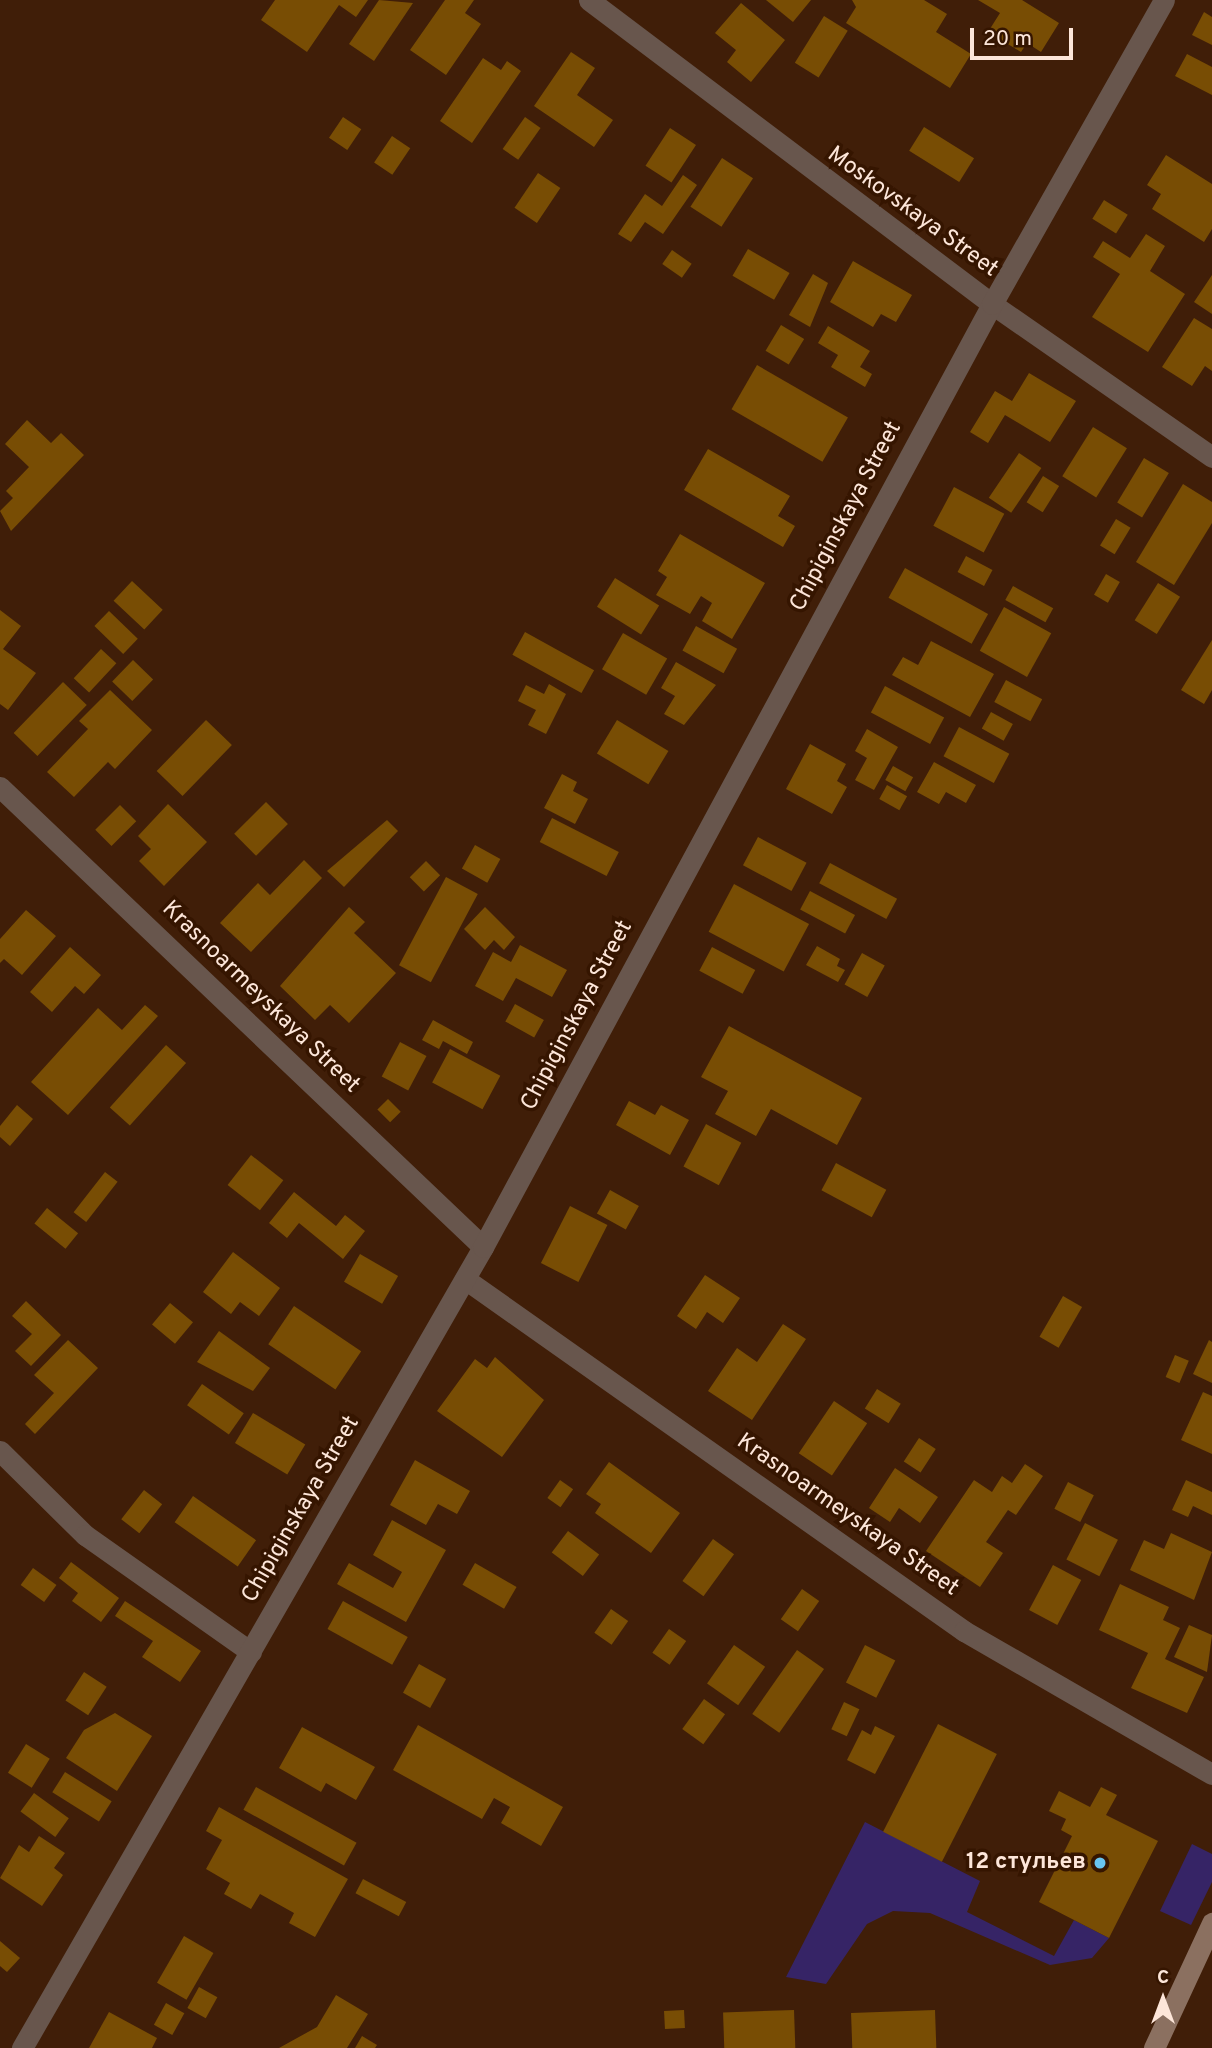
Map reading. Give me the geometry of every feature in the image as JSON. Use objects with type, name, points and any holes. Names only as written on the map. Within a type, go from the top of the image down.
[{"type":"main road","points":[[1154,2048],[1212,1923]]},
{"type":"street","name":"Moskovskaya Street","points":[[589,0],[992,304],[1212,457]]},
{"type":"street","name":"Chipiginskaya Street","points":[[22,2048],[483,1247],[992,304],[1164,0]]},
{"type":"street","name":"Krasnoarmeyskaya Street","points":[[0,787],[483,1247]]},
{"type":"street","name":"Krasnoarmeyskaya Street","points":[[465,1279],[964,1631],[1212,1774]]},
{"type":"street","points":[[0,1451],[85,1535],[251,1652]]},
{"type":"shaded area","points":[[865,1822],[980,1881],[967,1912],[1054,1956],[1074,1920],[1109,1938],[1092,1958],[1050,1965],[930,1913],[893,1911],[867,1924],[826,1984],[786,1977]]},
{"type":"shaded area","points":[[1192,1844],[1212,1854],[1212,1882],[1191,1925],[1160,1911]]},
{"type":"building","points":[[275,0],[368,0],[356,17],[339,5],[307,52],[261,20]]},
{"type":"building","points":[[379,0],[413,3],[374,61],[349,44]]},
{"type":"building","points":[[445,0],[474,0],[465,13],[481,24],[446,75],[410,50]]},
{"type":"building","points":[[766,0],[811,0],[793,22]]},
{"type":"building","points":[[852,0],[924,0],[947,14],[936,32],[971,54],[950,88],[846,23],[856,7]]},
{"type":"building","points":[[978,0],[1022,0],[1059,23],[1041,52],[1027,43],[1021,52],[988,32],[1000,13]]},
{"type":"building","points":[[741,3],[785,40],[751,82],[727,62],[736,50],[715,33]]},
{"type":"building","points":[[1204,12],[1212,17],[1212,45],[1192,35]]},
{"type":"building","points":[[824,16],[848,31],[819,77],[795,63]]},
{"type":"building","points":[[571,52],[595,68],[577,95],[613,120],[594,147],[534,106]]},
{"type":"building","points":[[1187,54],[1212,67],[1212,95],[1175,76]]},
{"type":"building","points":[[483,58],[501,70],[507,61],[521,71],[472,143],[440,121]]},
{"type":"building","points":[[343,117],[361,129],[347,150],[329,138]]},
{"type":"building","points":[[525,117],[541,128],[518,160],[503,149]]},
{"type":"building","points":[[924,127],[974,158],[959,182],[909,151]]},
{"type":"building","points":[[670,128],[696,145],[671,183],[645,166]]},
{"type":"building","points":[[392,136],[410,148],[392,175],[374,163]]},
{"type":"building","points":[[1166,155],[1212,184],[1212,229],[1204,242],[1152,209],[1161,194],[1147,185]]},
{"type":"building","points":[[722,158],[753,178],[721,227],[690,207]]},
{"type":"building","points":[[538,173],[560,188],[537,223],[515,208]]},
{"type":"building","points":[[683,175],[697,185],[663,234],[645,222],[631,242],[618,234],[645,194],[662,206]]},
{"type":"building","points":[[1104,200],[1128,215],[1116,233],[1092,219]]},
{"type":"building","points":[[1146,234],[1165,246],[1150,271],[1185,294],[1148,352],[1092,317],[1120,274],[1093,257],[1103,241],[1130,258]]},
{"type":"building","points":[[748,249],[790,273],[774,300],[732,276]]},
{"type":"building","points":[[672,250],[692,264],[682,278],[662,264]]},
{"type":"building","points":[[853,261],[912,295],[896,322],[881,314],[873,327],[830,302]]},
{"type":"building","points":[[813,274],[828,283],[810,327],[789,315]]},
{"type":"building","points":[[1212,275],[1212,314],[1194,302]]},
{"type":"building","points":[[1194,318],[1212,329],[1212,371],[1205,366],[1192,386],[1162,367]]},
{"type":"building","points":[[781,325],[804,339],[789,365],[766,351]]},
{"type":"building","points":[[828,326],[870,351],[860,367],[872,374],[865,387],[831,367],[838,355],[818,343]]},
{"type":"building","points":[[757,365],[848,418],[822,462],[732,409]]},
{"type":"building","points":[[1029,373],[1076,401],[1050,442],[1005,415],[988,443],[970,432],[995,391],[1012,401]]},
{"type":"building","points":[[27,420],[51,443],[61,433],[84,455],[11,531],[0,511],[13,498],[6,491],[29,467],[5,444]]},
{"type":"building","points":[[1093,427],[1127,448],[1096,497],[1062,476]]},
{"type":"building","points":[[708,449],[790,496],[778,516],[795,526],[783,547],[684,490]]},
{"type":"building","points":[[1019,453],[1041,468],[1011,513],[989,498]]},
{"type":"building","points":[[1144,458],[1169,473],[1142,518],[1117,503]]},
{"type":"building","points":[[1043,476],[1059,486],[1043,512],[1027,502]]},
{"type":"building","points":[[1183,484],[1212,502],[1212,523],[1174,585],[1136,562]]},
{"type":"building","points":[[954,487],[1004,514],[984,553],[933,526]]},
{"type":"building","points":[[1116,519],[1131,528],[1115,554],[1100,546]]},
{"type":"building","points":[[680,534],[765,583],[732,639],[702,621],[712,603],[701,596],[690,614],[656,595],[667,577],[658,571]]},
{"type":"building","points":[[966,556],[992,570],[984,586],[958,572]]},
{"type":"building","points":[[905,568],[988,614],[972,644],[889,598]]},
{"type":"building","points":[[1106,574],[1120,582],[1108,603],[1094,595]]},
{"type":"building","points":[[615,578],[659,606],[641,634],[597,607]]},
{"type":"building","points":[[132,581],[163,610],[144,629],[114,601]]},
{"type":"building","points":[[1158,583],[1180,597],[1157,634],[1135,620]]},
{"type":"building","points":[[1013,586],[1053,608],[1045,622],[1005,600]]},
{"type":"building","points":[[1004,607],[1051,633],[1027,677],[980,651]]},
{"type":"building","points":[[0,610],[21,626],[3,649],[36,673],[8,710],[0,704]]},
{"type":"building","points":[[109,611],[138,639],[123,654],[94,626]]},
{"type":"building","points":[[696,626],[737,649],[724,673],[682,650]]},
{"type":"building","points":[[525,632],[594,670],[581,693],[512,655]]},
{"type":"building","points":[[623,633],[667,658],[646,695],[602,669]]},
{"type":"building","points":[[1212,640],[1212,690],[1204,704],[1181,690]]},
{"type":"building","points":[[931,641],[994,674],[970,717],[892,675],[903,657],[918,665]]},
{"type":"building","points":[[101,649],[116,663],[89,693],[74,678]]},
{"type":"building","points":[[133,660],[153,679],[132,701],[112,682]]},
{"type":"building","points":[[676,662],[716,685],[684,725],[664,714],[675,696],[661,688]]},
{"type":"building","points":[[1006,680],[1042,699],[1030,721],[994,702]]},
{"type":"building","points":[[63,682],[87,705],[37,756],[14,733]]},
{"type":"building","points":[[549,684],[566,694],[546,734],[528,725],[536,710],[518,701],[526,685],[544,694]]},
{"type":"building","points":[[885,686],[944,717],[930,744],[871,712]]},
{"type":"building","points":[[110,690],[152,730],[115,769],[108,762],[74,797],[47,772],[88,729],[79,721]]},
{"type":"building","points":[[991,712],[1013,724],[1004,741],[982,729]]},
{"type":"building","points":[[206,720],[232,745],[183,796],[157,771]]},
{"type":"building","points":[[617,720],[668,751],[648,784],[597,753]]},
{"type":"building","points":[[959,727],[1009,754],[994,783],[944,756]]},
{"type":"building","points":[[867,729],[898,747],[874,790],[855,780],[867,758],[855,751]]},
{"type":"building","points":[[810,744],[846,764],[837,781],[847,787],[832,814],[786,789]]},
{"type":"building","points":[[934,762],[976,785],[966,803],[946,792],[939,804],[917,792]]},
{"type":"building","points":[[893,766],[913,777],[905,791],[885,780]]},
{"type":"building","points":[[562,774],[577,782],[573,791],[588,799],[575,824],[544,808]]},
{"type":"building","points":[[887,785],[907,796],[899,810],[879,799]]},
{"type":"building","points":[[266,802],[288,824],[256,856],[234,834]]},
{"type":"building","points":[[168,804],[207,842],[164,886],[139,861],[151,849],[138,836]]},
{"type":"building","points":[[120,805],[136,821],[112,846],[95,830]]},
{"type":"building","points":[[552,818],[619,852],[607,876],[540,842]]},
{"type":"building","points":[[387,820],[398,831],[344,887],[327,871]]},
{"type":"building","points":[[758,837],[807,863],[792,891],[743,865]]},
{"type":"building","points":[[475,845],[500,859],[487,883],[462,869]]},
{"type":"building","points":[[304,860],[322,878],[251,952],[220,923],[258,883],[270,895]]},
{"type":"building","points":[[426,861],[440,875],[424,891],[410,877]]},
{"type":"building","points":[[830,863],[897,899],[886,919],[819,883]]},
{"type":"building","points":[[446,877],[478,894],[431,982],[399,965]]},
{"type":"building","points":[[734,884],[809,924],[784,972],[709,932]]},
{"type":"building","points":[[810,891],[855,915],[845,933],[800,910]]},
{"type":"building","points":[[349,907],[365,922],[354,933],[396,973],[349,1023],[330,1005],[315,1020],[280,986]]},
{"type":"building","points":[[485,907],[515,937],[504,950],[494,940],[485,950],[464,929]]},
{"type":"building","points":[[26,910],[56,936],[22,975],[4,959],[0,963],[0,939]]},
{"type":"building","points":[[520,945],[567,970],[552,997],[516,978],[503,1001],[475,986],[493,952],[511,962]]},
{"type":"building","points":[[817,946],[840,959],[837,966],[845,970],[838,982],[806,965]]},
{"type":"building","points":[[70,947],[101,975],[84,994],[75,986],[52,1012],[30,992]]},
{"type":"building","points":[[712,947],[755,970],[743,994],[699,971]]},
{"type":"building","points":[[862,953],[885,966],[867,997],[845,984]]},
{"type":"building","points":[[515,1004],[544,1020],[534,1037],[505,1021]]},
{"type":"building","points":[[145,1005],[158,1016],[68,1115],[31,1082],[98,1008],[122,1030]]},
{"type":"building","points":[[433,1020],[473,1042],[467,1054],[443,1041],[439,1049],[422,1040]]},
{"type":"building","points":[[729,1026],[862,1098],[837,1145],[771,1109],[756,1136],[715,1114],[728,1091],[701,1077]]},
{"type":"building","points":[[400,1042],[426,1056],[408,1091],[382,1076]]},
{"type":"building","points":[[166,1045],[186,1063],[130,1125],[110,1107]]},
{"type":"building","points":[[450,1049],[500,1076],[482,1109],[432,1083]]},
{"type":"building","points":[[388,1099],[401,1112],[390,1122],[377,1110]]},
{"type":"building","points":[[629,1101],[655,1115],[661,1105],[689,1120],[670,1155],[616,1125]]},
{"type":"building","points":[[17,1105],[33,1119],[10,1146],[0,1137],[0,1126]]},
{"type":"building","points":[[706,1124],[741,1143],[719,1185],[683,1166]]},
{"type":"building","points":[[251,1155],[283,1180],[260,1210],[228,1185]]},
{"type":"building","points":[[836,1163],[886,1190],[872,1217],[821,1190]]},
{"type":"building","points":[[105,1172],[118,1182],[86,1222],[74,1212]]},
{"type":"building","points":[[610,1190],[639,1206],[626,1230],[597,1214]]},
{"type":"building","points":[[294,1192],[336,1226],[345,1215],[365,1231],[343,1259],[299,1223],[287,1238],[269,1223]]},
{"type":"building","points":[[570,1206],[607,1225],[578,1282],[541,1263]]},
{"type":"building","points":[[47,1208],[78,1233],[65,1249],[34,1224]]},
{"type":"building","points":[[233,1252],[280,1288],[259,1316],[240,1302],[231,1314],[203,1292]]},
{"type":"building","points":[[360,1254],[398,1276],[382,1304],[344,1282]]},
{"type":"building","points":[[705,1275],[740,1298],[723,1323],[707,1312],[696,1329],[677,1316]]},
{"type":"building","points":[[1063,1296],[1082,1307],[1059,1348],[1040,1337]]},
{"type":"building","points":[[26,1301],[61,1335],[31,1366],[15,1351],[32,1334],[12,1316]]},
{"type":"building","points":[[170,1303],[193,1322],[175,1344],[152,1324]]},
{"type":"building","points":[[294,1306],[361,1351],[335,1389],[268,1344]]},
{"type":"building","points":[[783,1324],[806,1339],[752,1420],[708,1391],[737,1348],[757,1362]]},
{"type":"building","points":[[219,1331],[270,1368],[253,1391],[197,1362]]},
{"type":"building","points":[[68,1340],[98,1368],[35,1434],[25,1424],[54,1393],[34,1375]]},
{"type":"building","points":[[1209,1340],[1212,1342],[1212,1383],[1193,1374]]},
{"type":"building","points":[[1175,1355],[1189,1361],[1179,1383],[1166,1377]]},
{"type":"building","points":[[495,1357],[544,1400],[502,1457],[437,1411],[475,1359],[487,1368]]},
{"type":"building","points":[[202,1384],[244,1413],[229,1435],[187,1405]]},
{"type":"building","points":[[877,1389],[901,1404],[889,1423],[865,1409]]},
{"type":"building","points":[[1203,1392],[1212,1396],[1212,1454],[1181,1440]]},
{"type":"building","points":[[834,1401],[867,1423],[832,1476],[799,1453]]},
{"type":"building","points":[[253,1413],[305,1444],[287,1474],[235,1443]]},
{"type":"building","points":[[919,1438],[936,1449],[921,1472],[904,1461]]},
{"type":"building","points":[[415,1460],[470,1491],[457,1514],[438,1504],[426,1525],[390,1505]]},
{"type":"building","points":[[609,1462],[680,1513],[651,1553],[595,1513],[601,1504],[586,1494]]},
{"type":"building","points":[[1025,1464],[1043,1476],[1016,1515],[1008,1510],[986,1542],[1003,1553],[980,1587],[926,1551],[974,1480],[992,1492],[1002,1476],[1012,1483]]},
{"type":"building","points":[[895,1468],[938,1497],[920,1523],[899,1508],[890,1522],[869,1508]]},
{"type":"building","points":[[560,1480],[573,1489],[560,1507],[547,1498]]},
{"type":"building","points":[[1186,1480],[1212,1492],[1212,1515],[1193,1506],[1188,1517],[1172,1510]]},
{"type":"building","points":[[1068,1482],[1094,1495],[1080,1522],[1054,1509]]},
{"type":"building","points":[[144,1490],[162,1504],[139,1533],[121,1519]]},
{"type":"building","points":[[193,1496],[256,1540],[238,1566],[175,1522]]},
{"type":"building","points":[[392,1520],[446,1550],[406,1622],[337,1584],[349,1563],[393,1588],[402,1572],[373,1555]]},
{"type":"building","points":[[1085,1523],[1118,1540],[1099,1576],[1066,1560]]},
{"type":"building","points":[[568,1531],[599,1554],[583,1576],[552,1553]]},
{"type":"building","points":[[1171,1533],[1212,1552],[1194,1600],[1130,1570],[1144,1540],[1164,1549]]},
{"type":"building","points":[[713,1539],[734,1554],[703,1596],[682,1581]]},
{"type":"building","points":[[71,1562],[119,1598],[101,1622],[72,1601],[78,1593],[59,1578]]},
{"type":"building","points":[[475,1563],[517,1587],[504,1609],[462,1585]]},
{"type":"building","points":[[1053,1565],[1081,1580],[1057,1625],[1029,1610]]},
{"type":"building","points":[[33,1568],[56,1585],[44,1602],[21,1585]]},
{"type":"building","points":[[1120,1584],[1169,1607],[1163,1620],[1180,1628],[1165,1659],[1204,1677],[1187,1713],[1131,1688],[1148,1653],[1099,1630]]},
{"type":"building","points":[[802,1589],[819,1601],[798,1631],[781,1619]]},
{"type":"building","points":[[125,1601],[201,1651],[180,1682],[142,1657],[153,1641],[115,1616]]},
{"type":"building","points":[[343,1601],[408,1637],[392,1665],[327,1629]]},
{"type":"building","points":[[611,1609],[628,1621],[612,1645],[594,1633]]},
{"type":"building","points":[[1189,1625],[1212,1635],[1207,1672],[1174,1657]]},
{"type":"building","points":[[669,1629],[686,1641],[670,1665],[652,1653]]},
{"type":"building","points":[[734,1645],[765,1667],[738,1705],[707,1684]]},
{"type":"building","points":[[865,1645],[895,1660],[876,1698],[846,1682]]},
{"type":"building","points":[[797,1650],[824,1669],[779,1733],[752,1714]]},
{"type":"building","points":[[419,1664],[446,1679],[430,1708],[403,1693]]},
{"type":"building","points":[[84,1672],[107,1687],[88,1715],[65,1701]]},
{"type":"building","points":[[704,1699],[725,1714],[703,1744],[682,1729]]},
{"type":"building","points":[[844,1702],[859,1709],[847,1736],[831,1729]]},
{"type":"building","points":[[115,1713],[152,1736],[117,1791],[66,1758],[84,1730]]},
{"type":"building","points":[[938,1724],[997,1754],[942,1862],[883,1832]]},
{"type":"building","points":[[418,1725],[563,1807],[541,1846],[501,1823],[510,1807],[494,1798],[482,1819],[393,1770]]},
{"type":"building","points":[[875,1726],[895,1736],[875,1774],[847,1760],[862,1730],[871,1735]]},
{"type":"building","points":[[302,1727],[375,1767],[356,1800],[326,1783],[321,1792],[279,1768]]},
{"type":"building","points":[[26,1744],[50,1759],[32,1788],[8,1773]]},
{"type":"building","points":[[65,1772],[112,1801],[99,1821],[52,1792]]},
{"type":"building","points":[[256,1787],[357,1843],[344,1865],[243,1810]]},
{"type":"building","points":[[1101,1787],[1117,1795],[1106,1815],[1158,1841],[1109,1938],[1039,1902],[1072,1836],[1061,1830],[1066,1819],[1049,1811],[1059,1791],[1090,1807]]},
{"type":"building","points":[[34,1793],[69,1818],[55,1837],[20,1812]]},
{"type":"building","points":[[219,1807],[348,1879],[315,1937],[289,1923],[294,1913],[260,1894],[251,1909],[224,1894],[230,1883],[206,1869],[222,1840],[206,1831]]},
{"type":"building","points":[[39,1836],[65,1853],[54,1868],[63,1875],[42,1906],[0,1878],[19,1845],[29,1852]]},
{"type":"building","points":[[363,1879],[406,1902],[399,1916],[355,1893]]},
{"type":"building","points":[[184,1936],[213,1953],[186,2000],[157,1983]]},
{"type":"building","points":[[0,1941],[20,1958],[7,1972],[0,1966]]},
{"type":"building","points":[[199,1987],[217,1997],[206,2018],[187,2008]]},
{"type":"building","points":[[336,1995],[368,2014],[347,2048],[279,2048],[317,2027]]},
{"type":"building","points":[[166,2003],[184,2013],[172,2035],[154,2025]]},
{"type":"building","points":[[684,2010],[685,2028],[665,2029],[664,2011]]},
{"type":"building","points":[[794,2010],[795,2048],[724,2048],[723,2012]]},
{"type":"building","points":[[935,2010],[936,2048],[852,2048],[851,2013]]},
{"type":"building","points":[[109,2012],[157,2038],[152,2048],[89,2048]]},
{"type":"building","points":[[362,2036],[377,2045],[375,2048],[355,2048]]},
{"type":"place","name":"12 стульев","points":[[1100,1863]]}]
